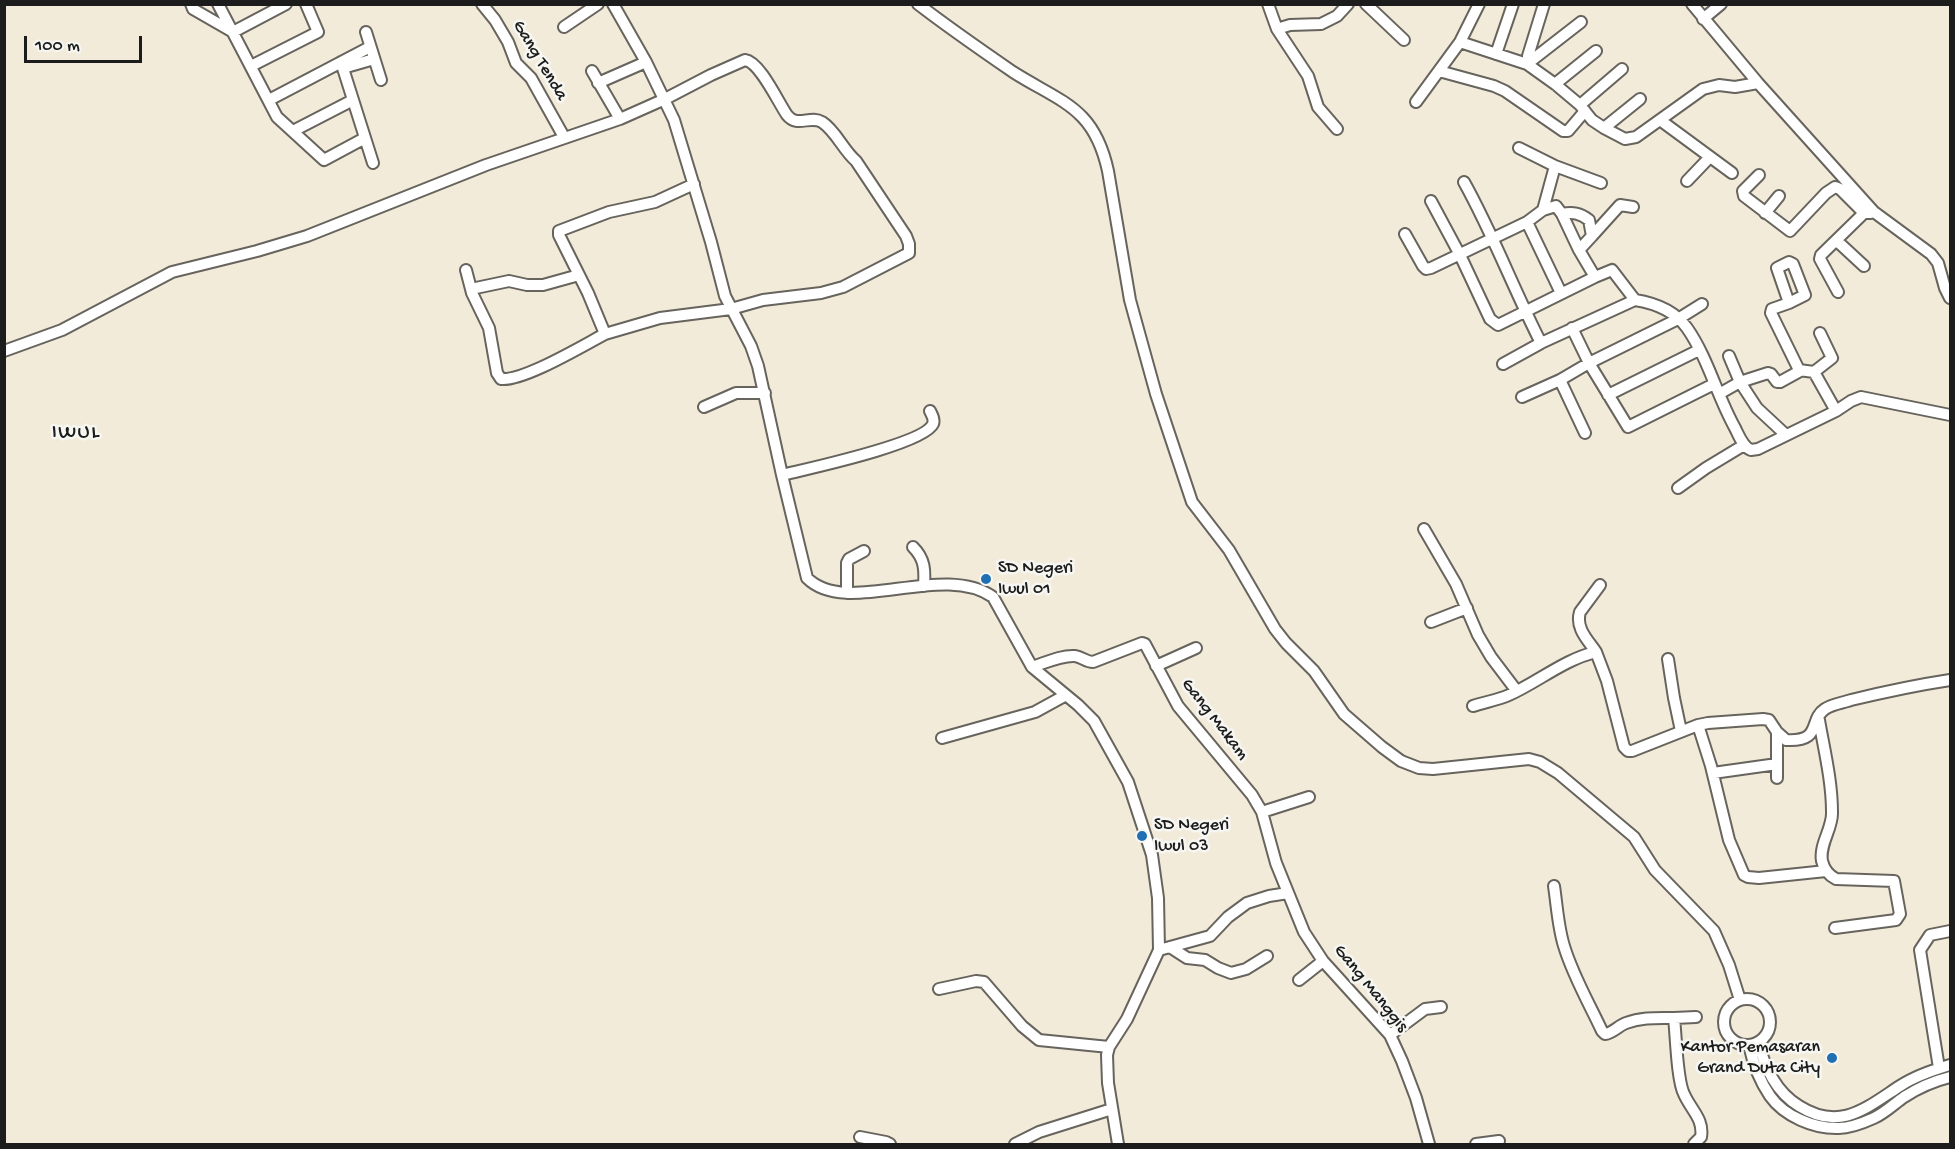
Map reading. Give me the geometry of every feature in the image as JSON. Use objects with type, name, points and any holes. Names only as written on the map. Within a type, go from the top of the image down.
[{"type":"street","points":[[191,4],[193,9],[233,32]]},
{"type":"street","points":[[218,4],[277,117],[324,160],[365,138]]},
{"type":"street","points":[[233,32],[286,4]]},
{"type":"street","points":[[251,66],[318,32],[306,4]]},
{"type":"street","points":[[564,27],[598,4]]},
{"type":"street","points":[[613,4],[646,62],[674,120],[725,296],[751,346],[765,393],[807,578],[823,590],[847,593],[924,586],[967,585],[982,590],[993,597],[1032,667],[1088,713],[1128,782],[1150,846],[1155,868],[1159,909],[1159,951],[1127,1018],[1109,1047],[1106,1065],[1118,1144]]},
{"type":"street","points":[[918,4],[1016,73],[1070,105],[1084,118],[1094,133],[1104,152],[1130,300],[1192,502],[1229,550],[1286,644],[1314,671],[1344,714],[1401,761],[1419,768],[1433,769],[1529,759],[1540,762],[1558,773],[1634,837],[1655,870],[1714,931],[1729,965],[1740,1000]]},
{"type":"street","points":[[1268,4],[1277,29],[1308,76],[1318,107],[1337,129]]},
{"type":"street","points":[[1277,29],[1290,25],[1321,24],[1337,15],[1348,4]]},
{"type":"street","points":[[1366,4],[1404,40]]},
{"type":"street","points":[[1416,102],[1460,42],[1479,4]]},
{"type":"street","points":[[1496,54],[1513,4]]},
{"type":"street","points":[[1692,4],[1869,213]]},
{"type":"street","points":[[1703,19],[1721,4]]},
{"type":"street","name":"Gang Tenda","points":[[484,5],[508,42],[516,63],[531,78],[564,137]]},
{"type":"street","points":[[1528,63],[1528,56],[1546,6]]},
{"type":"street","points":[[1528,63],[1581,22]]},
{"type":"street","points":[[366,32],[381,80]]},
{"type":"street","points":[[1460,42],[1528,63],[1582,108],[1592,120],[1624,139],[1636,136],[1703,89],[1719,85],[1735,87],[1758,83]]},
{"type":"street","points":[[268,100],[342,65],[370,47]]},
{"type":"street","points":[[1555,84],[1596,51]]},
{"type":"street","points":[[342,65],[374,59]]},
{"type":"street","points":[[4,351],[62,330],[172,272],[307,236],[486,165],[620,119],[745,60],[750,61],[760,71],[789,117],[797,122],[815,119],[822,122],[847,153],[856,160],[908,240],[909,253],[843,287],[803,296],[763,300],[731,309],[660,318],[605,334],[537,369],[516,377],[501,379],[497,373],[489,328],[471,289],[466,270]]},
{"type":"street","points":[[598,83],[646,62]]},
{"type":"street","points":[[342,65],[373,164]]},
{"type":"street","points":[[1438,71],[1505,91],[1563,131],[1568,131],[1582,108],[1622,69]]},
{"type":"street","points":[[592,71],[620,119]]},
{"type":"street","points":[[1604,128],[1640,99]]},
{"type":"street","points":[[293,131],[353,100]]},
{"type":"street","points":[[1660,120],[1732,173]]},
{"type":"street","points":[[1519,148],[1555,166],[1600,183]]},
{"type":"street","points":[[1688,181],[1709,158]]},
{"type":"street","points":[[1544,210],[1555,166]]},
{"type":"street","points":[[1759,175],[1743,191],[1743,194],[1790,231],[1826,193],[1835,187],[1840,189],[1869,213],[1931,254],[1938,263],[1950,298]]},
{"type":"street","points":[[1464,182],[1541,343]]},
{"type":"street","points":[[605,334],[559,236],[560,231],[609,212],[655,202],[694,184]]},
{"type":"street","points":[[1765,213],[1779,196]]},
{"type":"street","points":[[1431,201],[1494,323],[1501,324],[1560,293],[1612,270],[1635,300]]},
{"type":"street","points":[[1579,250],[1620,205],[1633,207]]},
{"type":"street","points":[[1405,234],[1426,269],[1460,255],[1527,222],[1544,210],[1556,206],[1595,277]]},
{"type":"street","points":[[1562,214],[1572,212],[1583,215],[1591,224],[1592,236]]},
{"type":"street","points":[[1838,292],[1820,259],[1821,255],[1869,213]]},
{"type":"street","points":[[1527,222],[1560,293]]},
{"type":"street","points":[[1837,241],[1864,266]]},
{"type":"street","points":[[471,289],[509,280],[527,285],[543,285],[579,275]]},
{"type":"street","points":[[1503,364],[1541,343],[1635,300],[1651,303],[1664,309],[1686,327],[1744,445],[1751,450],[1758,449],[1836,411],[1851,400],[1861,397],[1950,415]]},
{"type":"street","points":[[1788,303],[1772,309],[1771,314],[1800,371]]},
{"type":"street","points":[[1522,397],[1560,381],[1702,304]]},
{"type":"street","points":[[1572,328],[1628,427],[1716,389],[1768,373],[1780,382],[1800,371],[1814,372],[1832,358],[1820,333]]},
{"type":"street","points":[[1608,395],[1699,350]]},
{"type":"street","points":[[1729,356],[1740,382],[1757,408],[1786,435]]},
{"type":"street","points":[[1814,372],[1836,411]]},
{"type":"street","points":[[1560,381],[1585,433]]},
{"type":"street","points":[[704,407],[729,395],[765,393]]},
{"type":"street","points":[[782,475],[868,453],[921,434],[933,423],[930,411]]},
{"type":"street","points":[[1678,488],[1744,445]]},
{"type":"street","points":[[1424,529],[1456,584],[1478,635],[1491,657],[1516,690]]},
{"type":"street","points":[[913,547],[923,560],[924,586]]},
{"type":"street","points":[[847,593],[847,563],[864,551]]},
{"type":"street","points":[[1600,585],[1583,607],[1578,617],[1579,627],[1596,652],[1607,681],[1626,750],[1632,752],[1681,730],[1708,723],[1767,719],[1786,740],[1798,740],[1806,737],[1815,727],[1818,716],[1825,708],[1876,694],[1950,680]]},
{"type":"street","points":[[1431,621],[1467,608]]},
{"type":"street","name":"Gang Makam","points":[[1032,667],[1075,656],[1093,663],[1142,643],[1145,644],[1178,706],[1252,795],[1262,812],[1276,863],[1288,893]]},
{"type":"street","points":[[1156,666],[1196,648]]},
{"type":"street","points":[[1473,706],[1509,695],[1585,655],[1596,652]]},
{"type":"street","points":[[1668,659],[1681,730]]},
{"type":"street","points":[[942,738],[1035,712],[1066,695]]},
{"type":"street","points":[[1818,716],[1833,814],[1823,845],[1822,857],[1826,871],[1836,879],[1894,882],[1900,914],[1896,920],[1835,928]]},
{"type":"street","points":[[1698,725],[1713,773],[1729,840],[1744,875],[1759,878],[1826,871]]},
{"type":"street","points":[[1777,732],[1777,778]]},
{"type":"street","points":[[1713,773],[1777,764]]},
{"type":"street","points":[[1262,812],[1309,797]]},
{"type":"street","points":[[1554,886],[1564,946],[1588,1006],[1605,1034],[1626,1023],[1646,1018],[1696,1017]]},
{"type":"street","points":[[1159,951],[1210,936],[1228,917],[1247,903],[1288,893]]},
{"type":"street","name":"Gang Manggis","points":[[1288,893],[1304,932],[1323,961],[1390,1035],[1413,1089],[1429,1144]]},
{"type":"street","points":[[1939,1068],[1920,950],[1930,935],[1950,931]]},
{"type":"street","points":[[1170,946],[1187,957],[1205,960],[1232,973],[1246,969],[1267,956]]},
{"type":"street","points":[[1299,980],[1323,961]]},
{"type":"street","points":[[939,989],[976,981],[984,982],[1022,1026],[1039,1040],[1109,1047]]},
{"type":"street","points":[[1740,1000],[1755,1001],[1767,1011],[1770,1026],[1766,1035],[1754,1043],[1735,1041],[1728,1034],[1724,1024],[1728,1010],[1740,1000]]},
{"type":"street","points":[[1390,1035],[1425,1009],[1442,1007]]},
{"type":"street","points":[[1674,1018],[1683,1093],[1702,1126],[1701,1137],[1694,1144]]},
{"type":"street","points":[[1754,1043],[1780,1091],[1807,1111],[1825,1117],[1839,1118],[1871,1113],[1950,1077]]},
{"type":"street","points":[[1871,1113],[1900,1086],[1920,1075],[1950,1065]]},
{"type":"street","points":[[1015,1144],[1039,1132],[1112,1109]]},
{"type":"street","points":[[860,1137],[890,1144]]},
{"type":"street","points":[[1476,1144],[1499,1141]]},
{"type":"place","name":"SD Negeri Iwul 01","points":[[986,579]]},
{"type":"place","name":"SD Negeri Iwul 03","points":[[1142,836]]},
{"type":"place","name":"Kantor Pemasaran Grand Duta City","points":[[1832,1058]]},
{"type":"district","name":"IWUL","points":[[76,434]]}]
